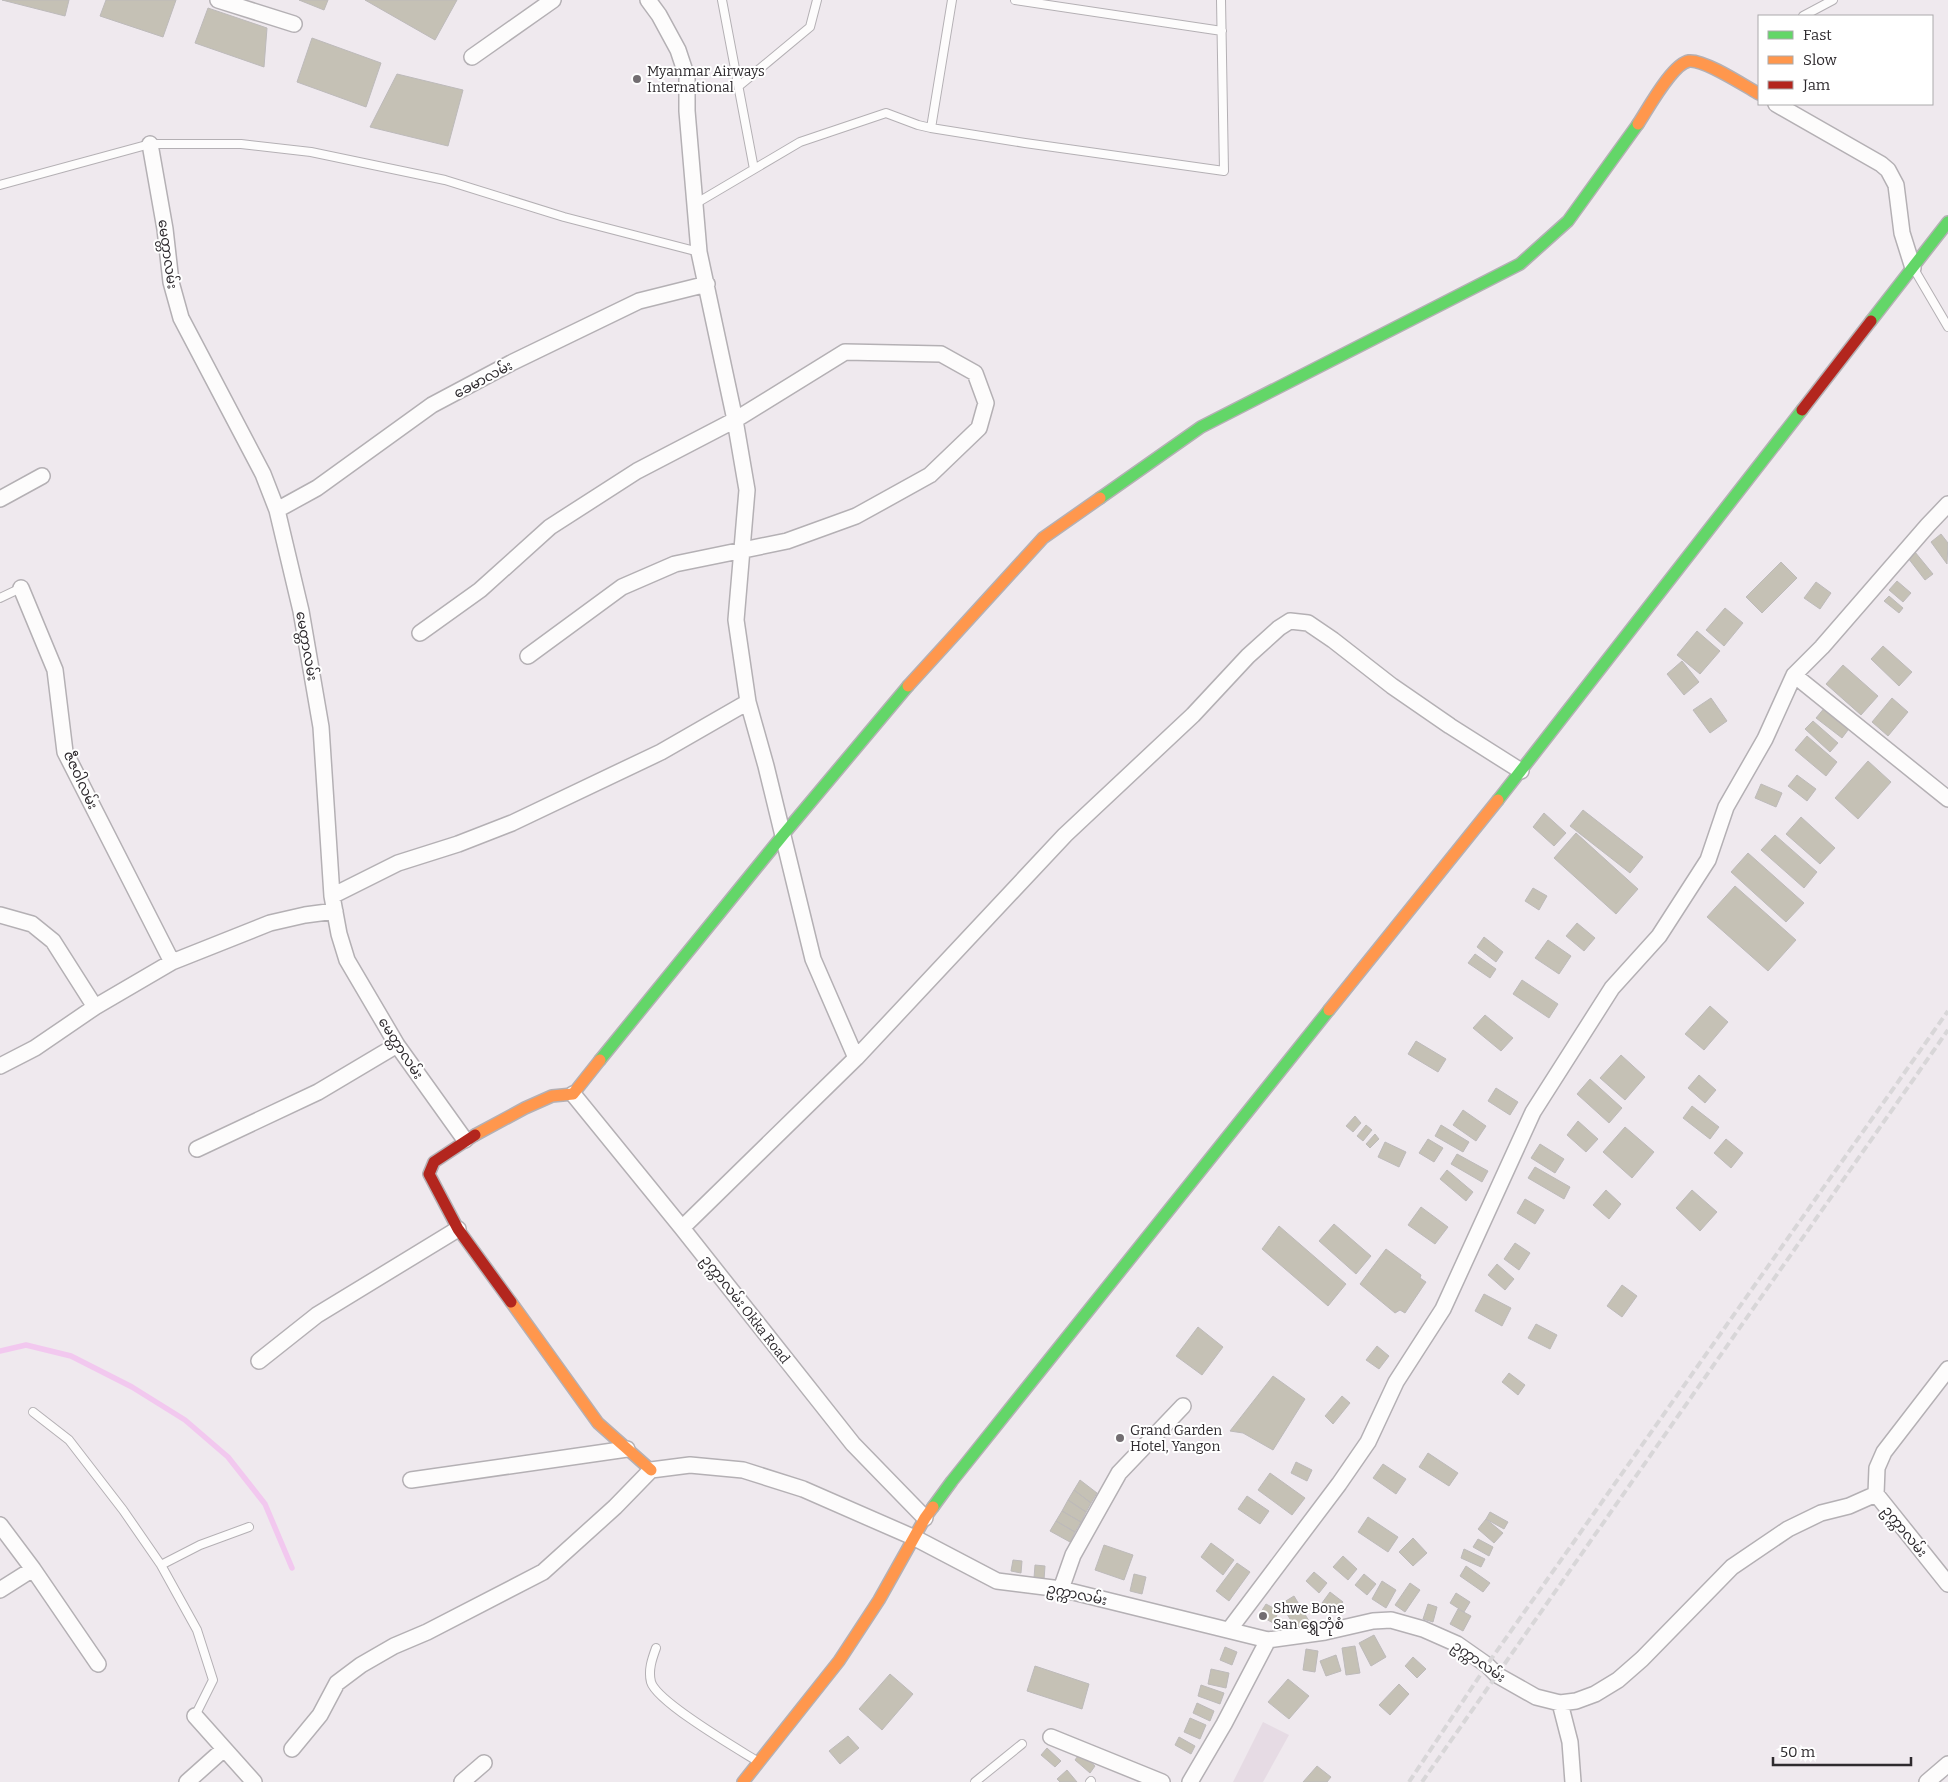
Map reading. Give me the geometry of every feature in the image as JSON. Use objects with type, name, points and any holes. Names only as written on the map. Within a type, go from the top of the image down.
[{"type":"street","points":[[218,0],[294,24]]},
{"type":"street","points":[[472,57],[553,0]]},
{"type":"street","points":[[648,0],[659,15],[678,50],[686,77],[687,111],[699,252],[735,420],[747,490],[736,620],[748,702],[813,959],[856,1058]]},
{"type":"street","points":[[292,1749],[320,1715],[337,1683],[361,1665],[394,1646],[427,1632],[543,1572],[615,1507],[651,1470],[598,1423],[458,1229],[429,1174],[434,1162],[464,1140],[525,1108],[552,1096],[573,1094],[783,835],[913,680],[1043,538],[1200,427],[1520,264],[1568,221],[1628,140],[1677,67],[1692,61],[1704,64],[1758,93]]},
{"type":"street","points":[[1778,105],[1881,164],[1888,170],[1896,185],[1902,233],[1913,268]]},
{"type":"street","name":"မေတ္တာလမ်း","points":[[150,144],[165,229],[171,282],[181,318],[263,474],[277,510],[301,611],[321,727],[332,896],[339,934],[348,960],[397,1045],[464,1140]]},
{"type":"street","points":[[747,1780],[758,1762],[839,1661],[879,1600],[925,1518],[958,1473],[1522,771],[1948,222]]},
{"type":"street","name":"ခေမာလမ်း","points":[[277,510],[317,488],[432,405],[511,363],[640,302],[707,284]]},
{"type":"street","points":[[420,633],[480,590],[550,527],[637,472],[735,420],[845,352],[941,354],[975,374],[986,403],[978,428],[930,475],[856,516],[787,541],[675,564],[622,587],[528,656]]},
{"type":"street","points":[[0,499],[42,476]]},
{"type":"street","points":[[1229,1630],[1339,1484],[1368,1442],[1396,1382],[1443,1309],[1532,1112],[1612,988],[1659,936],[1708,860],[1726,807],[1765,739],[1794,675],[1822,648],[1948,504]]},
{"type":"street","name":"ဇီဇဝါလမ်း","points":[[21,588],[55,670],[65,752],[172,962]]},
{"type":"street","points":[[682,1228],[856,1058],[1065,835],[1193,715],[1248,656],[1279,628],[1290,621],[1308,623],[1392,686],[1450,726],[1522,771]]},
{"type":"street","points":[[1794,675],[1948,799]]},
{"type":"street","points":[[332,896],[398,863],[458,844],[512,823],[661,752],[748,702]]},
{"type":"street","points":[[0,1066],[35,1048],[95,1007],[172,962],[270,924],[305,915],[335,911]]},
{"type":"street","points":[[0,915],[32,924],[52,941],[95,1007]]},
{"type":"street","points":[[197,1149],[318,1092],[397,1045]]},
{"type":"street","name":"ဥက္ကာလမ်း Okka Road","points":[[573,1094],[853,1444],[925,1518]]},
{"type":"street","points":[[259,1361],[318,1315],[458,1229]]},
{"type":"street","points":[[1876,1494],[1877,1468],[1884,1452],[1948,1368]]},
{"type":"street","points":[[1062,1590],[1073,1556],[1119,1473],[1183,1406]]},
{"type":"street","points":[[412,1480],[627,1449]]},
{"type":"street","name":"ဥက္ကာလမ်း","points":[[651,1470],[690,1465],[744,1470],[802,1488],[915,1538],[997,1581],[1062,1590],[1268,1640],[1324,1632],[1373,1621],[1391,1620],[1423,1629],[1457,1644],[1487,1665],[1497,1675],[1536,1697],[1560,1703],[1576,1701],[1596,1694],[1618,1680],[1642,1659],[1732,1567],[1788,1529],[1821,1513],[1849,1506],[1876,1494],[1948,1584]]},
{"type":"street","points":[[0,1524],[98,1664]]},
{"type":"street","points":[[0,1590],[33,1569]]},
{"type":"street","points":[[1190,1782],[1224,1724],[1268,1640]]},
{"type":"street","points":[[1560,1703],[1570,1742],[1573,1782]]},
{"type":"street","points":[[195,1716],[254,1782]]},
{"type":"street","points":[[1051,1737],[1162,1782]]},
{"type":"street","points":[[188,1782],[224,1749]]},
{"type":"street","points":[[462,1782],[484,1763]]},
{"type":"street","points":[[1927,1782],[1948,1764]]},
{"type":"lane","points":[[722,0],[754,169]]},
{"type":"lane","points":[[739,86],[810,27],[817,0]]},
{"type":"lane","points":[[931,128],[952,0]]},
{"type":"lane","points":[[1015,0],[1222,32]]},
{"type":"lane","points":[[695,204],[800,142],[886,113],[931,128],[1224,171],[1221,0]]},
{"type":"lane","points":[[1805,15],[1833,0]]},
{"type":"lane","points":[[0,185],[150,144],[240,144],[311,152],[445,180],[564,218],[699,252]]},
{"type":"lane","points":[[1913,268],[1948,327]]},
{"type":"lane","points":[[0,598],[21,588]]},
{"type":"lane","points":[[33,1412],[70,1440],[123,1510],[161,1565],[197,1630],[213,1680],[195,1716]]},
{"type":"lane","points":[[161,1565],[200,1545],[249,1527]]},
{"type":"lane","points":[[656,1648],[650,1666],[651,1683],[662,1696],[675,1707],[758,1762]]},
{"type":"lane","points":[[975,1782],[1022,1744]]},
{"type":"shaded area","points":[[1263,1722],[1289,1735],[1263,1782],[1233,1782]]},
{"type":"building","points":[[2,0],[69,0],[65,16]]},
{"type":"building","points":[[106,0],[176,0],[163,37],[100,16]]},
{"type":"building","points":[[299,0],[328,0],[324,10]]},
{"type":"building","points":[[365,0],[457,0],[435,40]]},
{"type":"building","points":[[208,8],[267,28],[264,67],[195,43]]},
{"type":"building","points":[[312,38],[381,63],[366,107],[297,82]]},
{"type":"building","points":[[397,74],[463,90],[448,146],[370,127]]},
{"type":"building","points":[[1941,534],[1948,543],[1947,564],[1931,542]]},
{"type":"building","points":[[1915,552],[1933,574],[1925,580],[1908,558]]},
{"type":"building","points":[[1781,562],[1797,578],[1762,613],[1746,597]]},
{"type":"building","points":[[1897,581],[1911,593],[1903,602],[1889,590]]},
{"type":"building","points":[[1816,582],[1831,593],[1820,609],[1804,598]]},
{"type":"building","points":[[1889,596],[1903,608],[1899,613],[1884,601]]},
{"type":"building","points":[[1725,608],[1743,623],[1724,646],[1706,630]]},
{"type":"building","points":[[1697,631],[1720,651],[1700,674],[1677,655]]},
{"type":"building","points":[[1883,646],[1912,672],[1899,686],[1871,659]]},
{"type":"building","points":[[1682,661],[1699,682],[1684,695],[1667,674]]},
{"type":"building","points":[[1843,665],[1878,696],[1861,715],[1826,684]]},
{"type":"building","points":[[1711,698],[1727,721],[1710,733],[1693,710]]},
{"type":"building","points":[[1892,698],[1908,712],[1888,736],[1872,722]]},
{"type":"building","points":[[1826,706],[1851,726],[1842,738],[1816,718]]},
{"type":"building","points":[[1813,721],[1838,743],[1830,752],[1805,729]]},
{"type":"building","points":[[1807,736],[1837,762],[1826,776],[1795,750]]},
{"type":"building","points":[[1868,761],[1891,782],[1858,819],[1835,798]]},
{"type":"building","points":[[1797,775],[1816,789],[1807,801],[1788,786]]},
{"type":"building","points":[[1761,784],[1782,793],[1776,807],[1755,798]]},
{"type":"building","points":[[1583,810],[1643,857],[1630,873],[1570,826]]},
{"type":"building","points":[[1544,813],[1566,833],[1554,846],[1533,827]]},
{"type":"building","points":[[1801,817],[1835,848],[1820,864],[1786,834]]},
{"type":"building","points":[[1576,833],[1638,889],[1616,914],[1554,858]]},
{"type":"building","points":[[1775,835],[1817,872],[1804,888],[1761,850]]},
{"type":"building","points":[[1748,853],[1804,903],[1786,922],[1731,872]]},
{"type":"building","points":[[1735,886],[1796,940],[1768,971],[1707,917]]},
{"type":"building","points":[[1533,888],[1547,896],[1539,910],[1525,901]]},
{"type":"building","points":[[1577,923],[1595,938],[1584,951],[1566,936]]},
{"type":"building","points":[[1484,937],[1503,952],[1496,962],[1477,947]]},
{"type":"building","points":[[1548,940],[1571,956],[1559,974],[1535,958]]},
{"type":"building","points":[[1475,954],[1496,969],[1490,978],[1468,963]]},
{"type":"building","points":[[1522,980],[1558,1004],[1549,1018],[1513,994]]},
{"type":"building","points":[[1710,1006],[1728,1022],[1704,1050],[1685,1034]]},
{"type":"building","points":[[1485,1015],[1513,1038],[1501,1051],[1473,1028]]},
{"type":"building","points":[[1416,1041],[1446,1059],[1438,1072],[1408,1054]]},
{"type":"building","points":[[1621,1055],[1645,1077],[1625,1100],[1600,1078]]},
{"type":"building","points":[[1699,1075],[1716,1090],[1705,1103],[1688,1088]]},
{"type":"building","points":[[1590,1079],[1622,1108],[1609,1123],[1577,1094]]},
{"type":"building","points":[[1496,1088],[1518,1102],[1510,1115],[1488,1101]]},
{"type":"building","points":[[1692,1106],[1719,1127],[1710,1139],[1683,1118]]},
{"type":"building","points":[[1463,1110],[1486,1126],[1476,1141],[1453,1125]]},
{"type":"building","points":[[1355,1116],[1361,1123],[1353,1132],[1346,1126]]},
{"type":"building","points":[[1578,1121],[1598,1139],[1586,1152],[1567,1135]]},
{"type":"building","points":[[1366,1125],[1372,1130],[1363,1141],[1357,1136]]},
{"type":"building","points":[[1441,1125],[1469,1142],[1463,1152],[1435,1136]]},
{"type":"building","points":[[1625,1127],[1654,1152],[1632,1178],[1603,1152]]},
{"type":"building","points":[[1375,1134],[1379,1139],[1370,1148],[1366,1144]]},
{"type":"building","points":[[1428,1139],[1443,1148],[1434,1162],[1419,1153]]},
{"type":"building","points":[[1726,1139],[1743,1153],[1731,1168],[1714,1153]]},
{"type":"building","points":[[1385,1142],[1406,1152],[1399,1167],[1378,1157]]},
{"type":"building","points":[[1540,1144],[1564,1159],[1555,1173],[1531,1158]]},
{"type":"building","points":[[1457,1154],[1488,1171],[1482,1182],[1451,1164]]},
{"type":"building","points":[[1535,1167],[1570,1187],[1564,1199],[1528,1178]]},
{"type":"building","points":[[1447,1170],[1473,1192],[1466,1201],[1440,1179]]},
{"type":"building","points":[[1606,1190],[1621,1204],[1609,1219],[1593,1205]]},
{"type":"building","points":[[1692,1190],[1717,1212],[1700,1231],[1676,1208]]},
{"type":"building","points":[[1525,1199],[1544,1210],[1535,1224],[1517,1213]]},
{"type":"building","points":[[1421,1207],[1448,1227],[1435,1244],[1408,1225]]},
{"type":"building","points":[[1334,1224],[1371,1256],[1356,1274],[1319,1241]]},
{"type":"building","points":[[1279,1226],[1346,1284],[1328,1306],[1262,1249]]},
{"type":"building","points":[[1515,1243],[1530,1253],[1519,1270],[1504,1259]]},
{"type":"building","points":[[1386,1249],[1421,1275],[1420,1278],[1426,1282],[1405,1313],[1400,1310],[1395,1313],[1360,1284]]},
{"type":"building","points":[[1497,1264],[1514,1279],[1505,1290],[1488,1275]]},
{"type":"building","points":[[1622,1285],[1637,1296],[1622,1317],[1607,1306]]},
{"type":"building","points":[[1484,1294],[1511,1308],[1502,1326],[1475,1311]]},
{"type":"building","points":[[1536,1324],[1557,1335],[1550,1349],[1528,1338]]},
{"type":"building","points":[[1198,1327],[1223,1347],[1202,1375],[1176,1356]]},
{"type":"building","points":[[1377,1346],[1389,1356],[1379,1369],[1366,1360]]},
{"type":"building","points":[[1509,1373],[1525,1385],[1518,1395],[1502,1382]]},
{"type":"building","points":[[1273,1376],[1305,1399],[1273,1450],[1243,1433],[1230,1431]]},
{"type":"building","points":[[1342,1396],[1350,1403],[1333,1424],[1325,1416]]},
{"type":"building","points":[[1428,1453],[1458,1473],[1449,1486],[1419,1467]]},
{"type":"building","points":[[1296,1462],[1312,1470],[1307,1481],[1291,1473]]},
{"type":"building","points":[[1383,1464],[1406,1479],[1396,1494],[1373,1478]]},
{"type":"building","points":[[1270,1473],[1305,1498],[1292,1515],[1258,1490]]},
{"type":"building","points":[[1080,1480],[1097,1493],[1091,1503],[1074,1490]]},
{"type":"building","points":[[1074,1490],[1091,1503],[1086,1512],[1068,1500]]},
{"type":"building","points":[[1247,1496],[1269,1511],[1260,1524],[1238,1509]]},
{"type":"building","points":[[1068,1500],[1086,1512],[1081,1522],[1062,1511]]},
{"type":"building","points":[[1062,1511],[1081,1522],[1075,1532],[1056,1521]]},
{"type":"building","points":[[1490,1512],[1508,1522],[1504,1529],[1486,1519]]},
{"type":"building","points":[[1368,1517],[1398,1537],[1388,1552],[1358,1532]]},
{"type":"building","points":[[1486,1519],[1503,1533],[1494,1543],[1478,1529]]},
{"type":"building","points":[[1056,1521],[1075,1532],[1070,1542],[1050,1531]]},
{"type":"building","points":[[1413,1538],[1427,1553],[1413,1566],[1399,1552]]},
{"type":"building","points":[[1478,1539],[1493,1547],[1489,1556],[1473,1547]]},
{"type":"building","points":[[1211,1543],[1234,1560],[1223,1575],[1201,1557]]},
{"type":"building","points":[[1104,1545],[1133,1555],[1124,1580],[1095,1570]]},
{"type":"building","points":[[1464,1549],[1485,1559],[1481,1567],[1461,1558]]},
{"type":"building","points":[[1343,1556],[1357,1569],[1348,1580],[1333,1567]]},
{"type":"building","points":[[1013,1560],[1022,1561],[1021,1573],[1011,1571]]},
{"type":"building","points":[[1237,1563],[1250,1572],[1229,1601],[1216,1591]]},
{"type":"building","points":[[1035,1565],[1045,1566],[1044,1580],[1034,1578]]},
{"type":"building","points":[[1466,1566],[1490,1583],[1483,1592],[1460,1576]]},
{"type":"building","points":[[1314,1572],[1327,1583],[1319,1593],[1306,1581]]},
{"type":"building","points":[[1134,1574],[1146,1577],[1142,1594],[1130,1591]]},
{"type":"building","points":[[1364,1574],[1376,1584],[1367,1595],[1355,1585]]},
{"type":"building","points":[[1382,1581],[1396,1590],[1386,1608],[1372,1599]]},
{"type":"building","points":[[1410,1583],[1420,1590],[1405,1612],[1395,1605]]},
{"type":"building","points":[[1330,1592],[1343,1602],[1334,1613],[1322,1603]]},
{"type":"building","points":[[1456,1593],[1470,1602],[1464,1612],[1450,1603]]},
{"type":"building","points":[[1294,1596],[1309,1621],[1296,1629],[1281,1604]]},
{"type":"building","points":[[1266,1604],[1279,1611],[1273,1623],[1259,1615]]},
{"type":"building","points":[[1428,1604],[1437,1607],[1433,1622],[1423,1619]]},
{"type":"building","points":[[1458,1609],[1471,1616],[1463,1631],[1450,1624]]},
{"type":"building","points":[[1374,1635],[1386,1657],[1371,1666],[1359,1643]]},
{"type":"building","points":[[1355,1646],[1360,1673],[1346,1675],[1342,1648]]},
{"type":"building","points":[[1225,1647],[1237,1652],[1232,1665],[1220,1660]]},
{"type":"building","points":[[1306,1649],[1318,1651],[1315,1672],[1303,1670]]},
{"type":"building","points":[[1336,1655],[1341,1671],[1326,1676],[1320,1661]]},
{"type":"building","points":[[1413,1657],[1426,1669],[1417,1678],[1405,1666]]},
{"type":"building","points":[[1035,1666],[1089,1684],[1082,1709],[1027,1691]]},
{"type":"building","points":[[1211,1669],[1229,1673],[1226,1688],[1208,1684]]},
{"type":"building","points":[[890,1674],[913,1694],[882,1730],[859,1709]]},
{"type":"building","points":[[1288,1679],[1309,1696],[1289,1719],[1268,1702]]},
{"type":"building","points":[[1399,1684],[1409,1694],[1390,1715],[1379,1705]]},
{"type":"building","points":[[1201,1685],[1224,1693],[1220,1704],[1198,1696]]},
{"type":"building","points":[[1197,1703],[1214,1711],[1210,1721],[1193,1713]]},
{"type":"building","points":[[1190,1718],[1206,1725],[1200,1739],[1184,1732]]},
{"type":"building","points":[[848,1736],[859,1748],[840,1764],[829,1751]]},
{"type":"building","points":[[1179,1737],[1195,1746],[1191,1754],[1175,1745]]},
{"type":"building","points":[[1047,1748],[1061,1761],[1055,1767],[1041,1755]]},
{"type":"building","points":[[1080,1753],[1095,1766],[1090,1773],[1075,1760]]},
{"type":"building","points":[[1317,1766],[1331,1777],[1327,1782],[1303,1782]]},
{"type":"building","points":[[1067,1770],[1077,1782],[1060,1782],[1057,1779]]},
{"type":"waterway","points":[[0,1351],[26,1345],[71,1356],[132,1387],[185,1420],[228,1457],[265,1504],[292,1568]]},
{"type":"railway","points":[[1409,1782],[1487,1665],[1948,1011]]},
{"type":"railway","points":[[1422,1782],[1948,1030]]},
{"type":"traffic: fast","points":[[1100,498],[1201,427],[1520,264],[1568,221],[1638,124]]},
{"type":"traffic: fast","points":[[1871,321],[1948,222]]},
{"type":"traffic: fast","points":[[1498,800],[1802,410]]},
{"type":"traffic: fast","points":[[600,1060],[783,835],[908,686]]},
{"type":"traffic: fast","points":[[933,1507],[1329,1010]]},
{"type":"traffic: slow","points":[[1638,124],[1668,78],[1682,64],[1689,61],[1714,68],[1758,93]]},
{"type":"traffic: slow","points":[[908,686],[1043,538],[1100,498]]},
{"type":"traffic: slow","points":[[1329,1010],[1498,800]]},
{"type":"traffic: slow","points":[[475,1135],[552,1096],[573,1094],[600,1060]]},
{"type":"traffic: slow","points":[[511,1302],[598,1423],[651,1470]]},
{"type":"traffic: slow","points":[[743,1782],[839,1661],[879,1600],[933,1507]]},
{"type":"traffic: jam","points":[[1802,410],[1871,321]]},
{"type":"traffic: jam","points":[[475,1135],[434,1162],[429,1174],[458,1229],[511,1302]]},
{"type":"place","name":"Myanmar Airways International","points":[[637,79]]},
{"type":"place","name":"Grand Garden Hotel, Yangon","points":[[1120,1438]]},
{"type":"place","name":"Shwe Bone San ရွှေဘုံစံ","points":[[1263,1616]]}]
